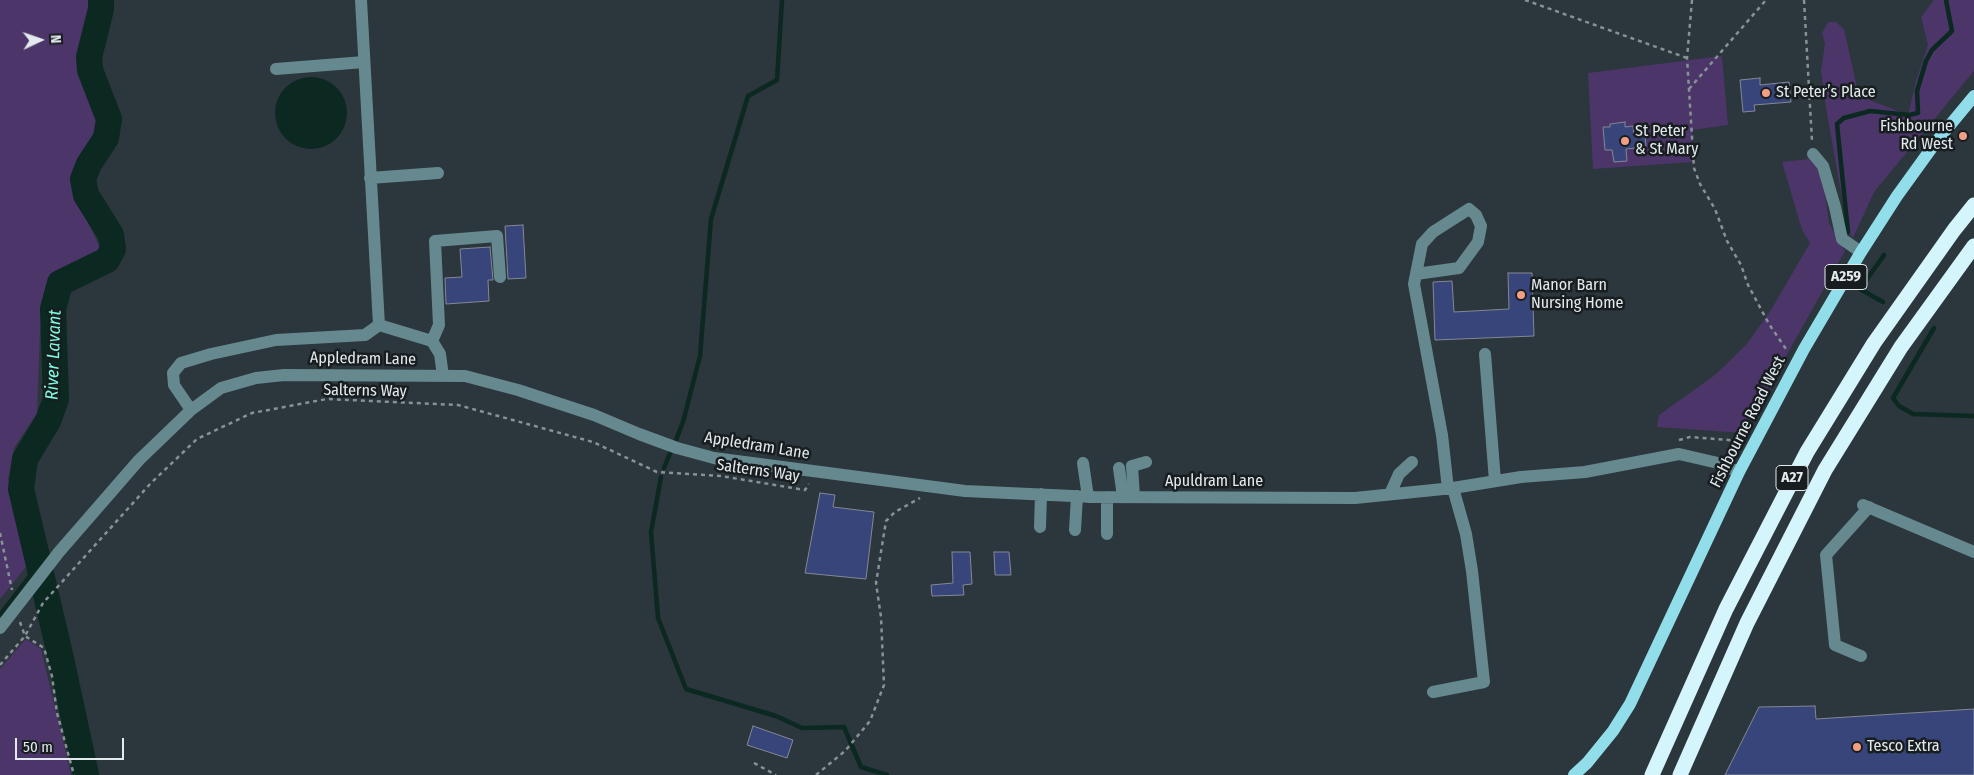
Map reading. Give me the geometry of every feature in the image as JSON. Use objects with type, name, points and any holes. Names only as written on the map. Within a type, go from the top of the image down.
[{"type":"highway","name":"A27","points":[[1652,775],[1726,609],[1807,452],[1874,343],[1932,260],[1974,205]]},
{"type":"highway","name":"A27","points":[[1680,775],[1747,623],[1826,470],[1901,347],[1974,246]]},
{"type":"main road","name":"Fishbourne Road West","points":[[1574,775],[1587,763],[1613,731],[1630,704],[1739,472],[1804,349],[1860,252],[1936,142],[1974,96]]},
{"type":"street","points":[[361,0],[379,325]]},
{"type":"street","points":[[276,69],[364,62]]},
{"type":"street","points":[[1813,154],[1823,166],[1836,206],[1842,239],[1860,252]]},
{"type":"street","points":[[370,178],[438,173]]},
{"type":"street","points":[[1416,274],[1459,268],[1478,242],[1481,226],[1476,215],[1469,209],[1433,232],[1422,244],[1416,274],[1414,284],[1450,488],[1466,534],[1484,682],[1433,692]]},
{"type":"street","points":[[432,340],[439,325],[435,241],[498,236],[500,277]]},
{"type":"street","points":[[379,325],[432,340],[440,354],[443,376]]},
{"type":"street","points":[[191,410],[174,385],[173,373],[181,363],[211,354],[276,340],[366,335],[379,325]]},
{"type":"street","points":[[1484,354],[1495,480]]},
{"type":"street","name":"Appledram Lane","points":[[0,628],[59,552],[139,460],[191,410],[221,388],[256,378],[313,374],[465,376],[518,390],[594,415],[677,448],[714,458],[818,472]]},
{"type":"street","name":"Apuldram Lane","points":[[818,472],[965,491],[1106,497],[1355,498],[1450,488],[1495,480],[1586,472],[1679,454],[1718,463],[1739,472]]},
{"type":"street","points":[[1129,497],[1132,466],[1146,462]]},
{"type":"street","points":[[1390,494],[1399,474],[1412,462]]},
{"type":"street","points":[[1075,530],[1082,496],[1083,463]]},
{"type":"street","points":[[1119,468],[1129,497]]},
{"type":"street","points":[[1040,526],[1041,494]]},
{"type":"street","points":[[1106,497],[1107,534]]},
{"type":"street","points":[[1860,656],[1835,645],[1826,554],[1866,506],[1974,552]]},
{"type":"path","points":[[1525,0],[1687,58]]},
{"type":"path","points":[[1692,0],[1687,58],[1694,168],[1700,184],[1715,209],[1727,241],[1741,265],[1748,285],[1769,324],[1788,353]]},
{"type":"path","points":[[1689,89],[1766,0]]},
{"type":"path","points":[[1804,0],[1813,154]]},
{"type":"path","name":"Salterns Way","points":[[0,666],[25,636],[43,603],[152,483],[197,439],[252,414],[327,399],[458,405],[593,442],[657,472],[722,476],[805,490],[818,472]]},
{"type":"path","points":[[1671,442],[1690,438],[1747,442]]},
{"type":"path","points":[[816,775],[845,751],[870,721],[884,685],[881,618],[876,583],[886,522],[895,512],[920,499],[923,494],[924,485]]},
{"type":"path","points":[[0,533],[12,593]]},
{"type":"path","points":[[15,608],[25,636],[44,648],[52,676],[57,713],[74,775]]},
{"type":"path","points":[[754,764],[776,775]]},
{"type":"shaded area","points":[[0,0],[94,0],[86,77],[105,118],[103,136],[77,172],[72,188],[100,248],[94,255],[75,263],[51,291],[40,331],[37,413],[14,448],[8,479],[29,563],[0,599]]},
{"type":"shaded area","points":[[1934,0],[1974,0],[1974,71],[1874,192],[1853,238],[1848,232],[1825,102],[1821,71],[1825,44],[1822,33],[1828,22],[1836,22],[1844,29],[1859,96],[1908,115],[1916,81],[1928,45],[1921,17]]},
{"type":"shaded area","points":[[1722,56],[1728,125],[1692,130],[1693,162],[1593,169],[1588,73]]},
{"type":"shaded area","points":[[311,77],[331,83],[341,93],[347,113],[341,133],[331,143],[311,149],[291,143],[281,133],[275,113],[281,93],[291,83]]},
{"type":"shaded area","points":[[1809,159],[1817,168],[1824,186],[1829,223],[1845,251],[1743,433],[1657,427],[1659,415],[1715,375],[1746,345],[1771,310],[1810,243],[1802,230],[1782,162]]},
{"type":"shaded area","points":[[26,639],[41,649],[71,775],[0,775],[0,669]]},
{"type":"building","name":"St Peter’s Place","points":[[1760,78],[1760,85],[1789,82],[1791,102],[1754,105],[1755,111],[1743,112],[1740,80]]},
{"type":"building","name":"St Peter & St Mary","points":[[1625,122],[1625,127],[1633,126],[1634,135],[1645,134],[1646,147],[1626,149],[1627,161],[1614,162],[1612,150],[1605,150],[1603,127],[1610,127],[1610,124]]},
{"type":"building","points":[[523,225],[526,278],[508,279],[505,226]]},
{"type":"building","points":[[490,247],[493,280],[488,280],[489,301],[446,304],[445,278],[462,277],[460,249]]},
{"type":"building","name":"Manor Barn Nursing Home","points":[[1508,273],[1532,273],[1534,336],[1435,340],[1433,282],[1452,281],[1454,312],[1509,309]]},
{"type":"building","points":[[820,493],[835,495],[833,507],[874,512],[866,579],[805,573]]},
{"type":"building","points":[[952,552],[970,552],[972,584],[963,585],[964,595],[932,596],[931,585],[953,583]]},
{"type":"building","points":[[994,552],[1009,552],[1011,575],[995,575]]},
{"type":"building","name":"Tesco Extra","points":[[1815,706],[1816,719],[1974,709],[1974,775],[1725,775],[1759,707]]},
{"type":"building","points":[[753,726],[793,740],[787,758],[747,745]]},
{"type":"waterway","name":"River Lavant","points":[[86,775],[21,489],[25,459],[48,421],[56,399],[53,309],[60,283],[107,260],[113,249],[111,235],[86,195],[83,179],[89,164],[106,138],[109,119],[90,70],[89,57],[101,9],[101,0]]},
{"type":"waterway","points":[[676,440],[683,422],[700,356],[711,219],[748,96],[777,80],[782,0]]},
{"type":"waterway","points":[[1848,232],[1837,124],[1844,118],[1870,111],[1909,115],[1918,113],[1917,91],[1926,61],[1932,50],[1952,31],[1946,0]]},
{"type":"waterway","points":[[1883,302],[1860,289],[1884,255]]},
{"type":"waterway","points":[[1934,328],[1893,398],[1899,406],[1913,414],[1974,416]]},
{"type":"waterway","points":[[664,468],[671,451]]},
{"type":"waterway","points":[[661,477],[651,532],[658,618],[686,689],[776,716],[802,728],[844,727],[861,767],[887,775]]},
{"type":"waterway","points":[[0,615],[39,564]]},
{"type":"place","name":"St Peter’s Place","points":[[1766,93]]},
{"type":"place","name":"Fishbourne Rd West","points":[[1963,136]]},
{"type":"place","name":"St Peter & St Mary","points":[[1625,141]]},
{"type":"place","name":"Manor Barn Nursing Home","points":[[1521,295]]},
{"type":"place","name":"Tesco Extra","points":[[1857,747]]}]
